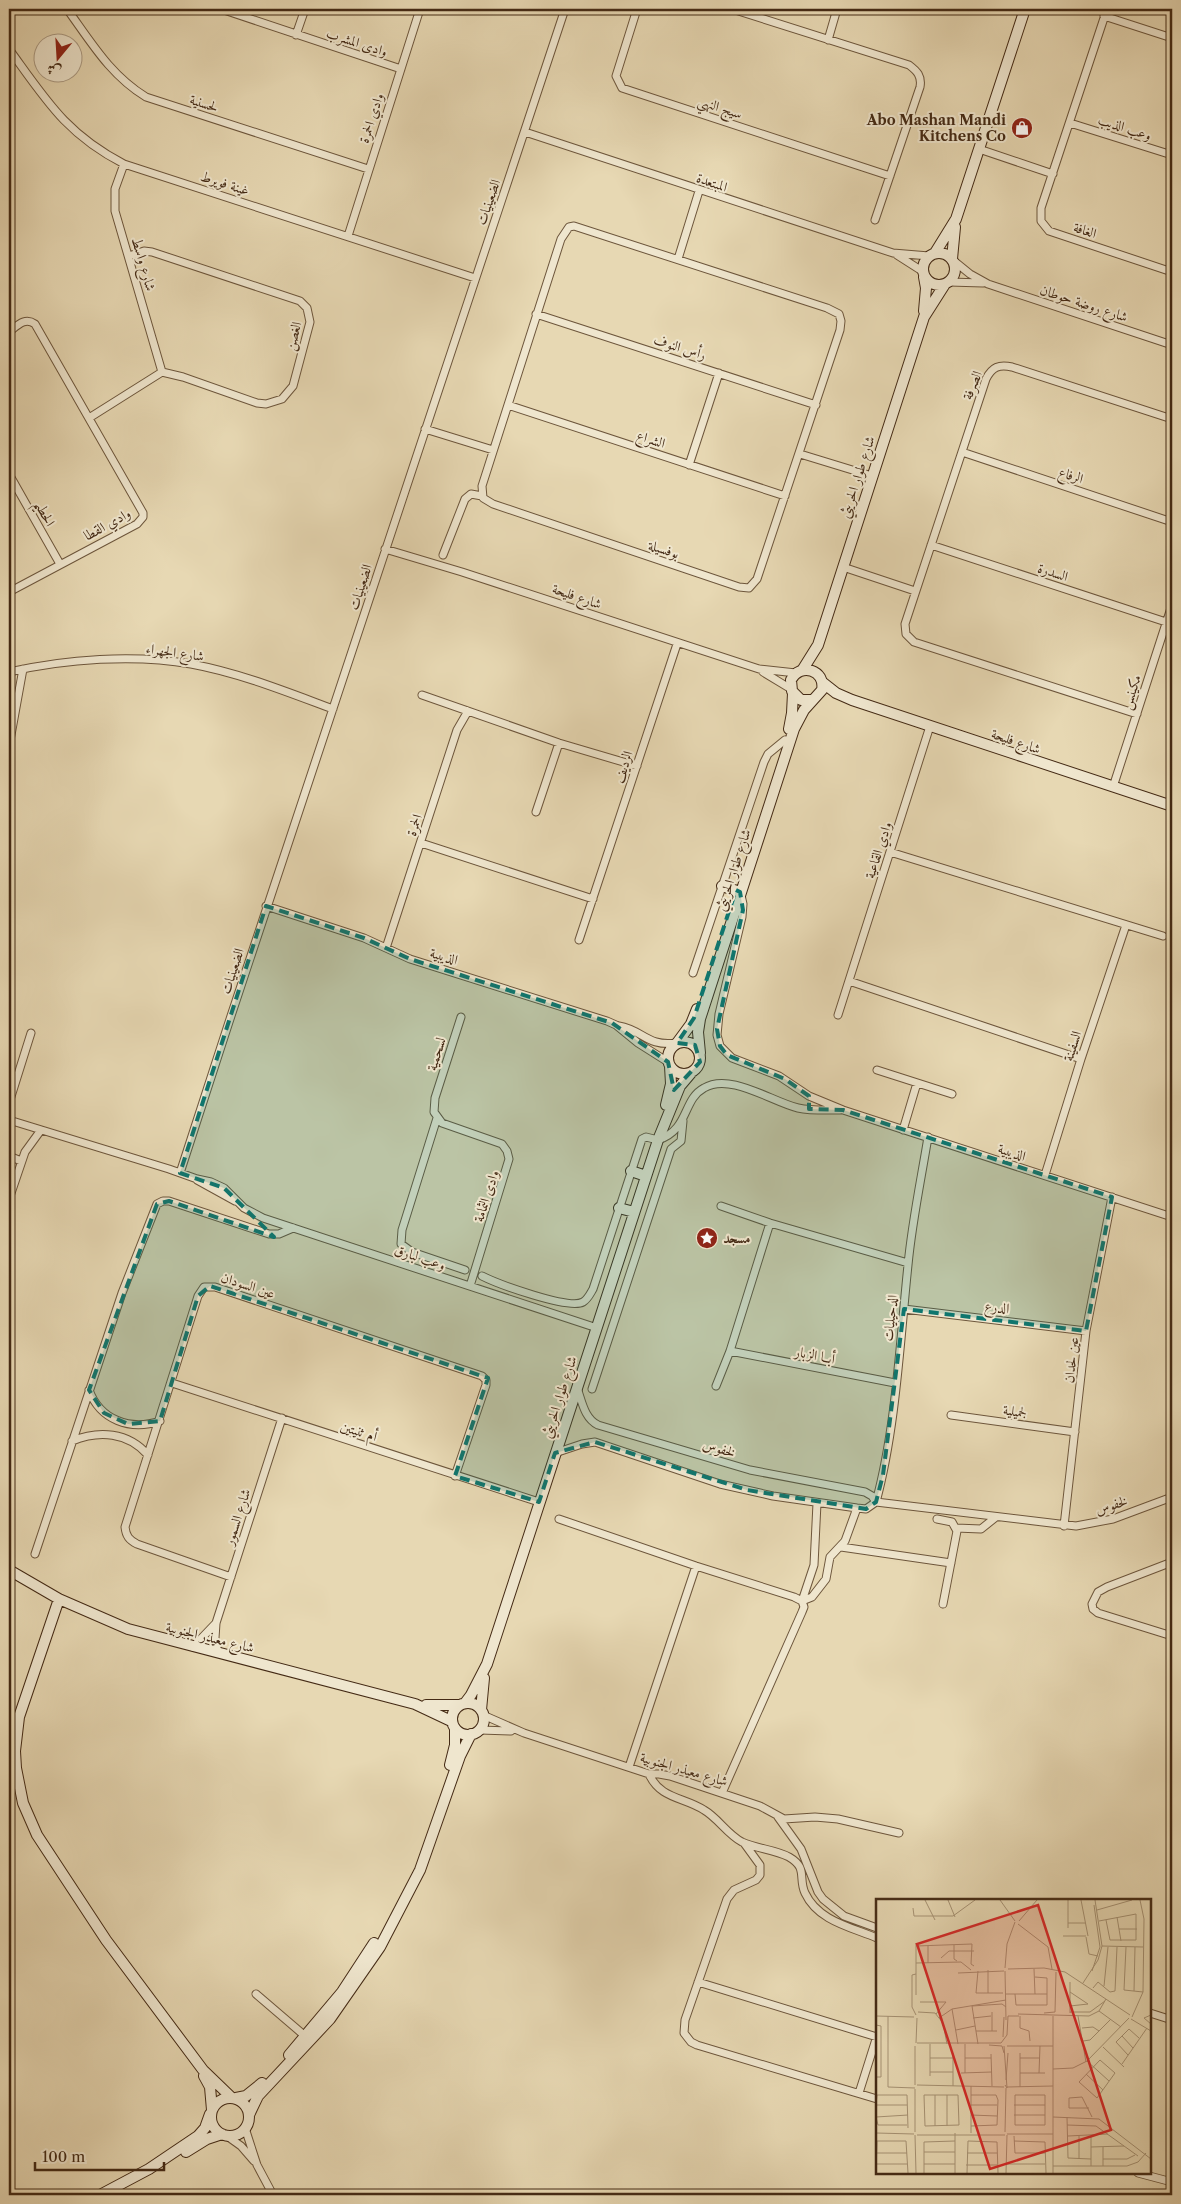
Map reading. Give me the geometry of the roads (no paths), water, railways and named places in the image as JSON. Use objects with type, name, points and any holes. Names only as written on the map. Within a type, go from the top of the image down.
[{"type":"street","name":"لحسنية","points":[[67,9],[116,75],[146,97],[368,170]]},
{"type":"street","name":"وادى المشرب","points":[[221,9],[401,69]]},
{"type":"street","points":[[296,35],[305,9]]},
{"type":"street","name":"وادي الحمرة","points":[[348,236],[420,9]]},
{"type":"street","name":"الضعينيات","points":[[180,1173],[266,906],[334,708],[565,9]]},
{"type":"street","name":"سيج النهي","points":[[637,9],[616,76],[622,88],[890,176]]},
{"type":"street","points":[[732,9],[909,65],[919,75],[920,87],[875,220]]},
{"type":"street","points":[[828,40],[837,9]]},
{"type":"street","points":[[956,219],[924,263],[923,274],[934,284],[947,283],[955,273],[953,260],[956,219],[1025,9]]},
{"type":"street","name":"الغافة","points":[[1107,9],[1040,214],[1041,221],[1049,231],[1172,272]]},
{"type":"street","points":[[1104,16],[1172,38]]},
{"type":"street","name":"غينة فويرط","points":[[9,49],[49,104],[72,130],[88,143],[124,164],[475,278]]},
{"type":"street","name":"وعب الذيب","points":[[1070,123],[1172,155]]},
{"type":"street","name":"المبتعدة","points":[[525,132],[893,253],[932,254]]},
{"type":"street","points":[[979,149],[1053,174]]},
{"type":"street","name":"شارع واسط","points":[[124,164],[115,189],[115,210],[162,372]]},
{"type":"street","points":[[678,259],[700,191]]},
{"type":"street","name":"بوفسيلة","points":[[569,227],[583,228],[827,308],[839,314],[841,321],[840,330],[800,454],[757,579],[749,588],[744,588],[493,504],[482,496],[482,486],[536,314],[560,239],[569,227]]},
{"type":"street","name":"الغصن","points":[[129,256],[144,251],[152,252],[300,302],[309,313],[310,322],[293,386],[288,393],[274,403],[257,403],[183,377],[162,372]]},
{"type":"street","name":"المبتعدة","points":[[893,253],[923,274]]},
{"type":"street","points":[[932,254],[945,254],[953,260]]},
{"type":"street","name":"شارع روضة حوطان","points":[[953,260],[970,274],[988,284],[1172,345]]},
{"type":"street","name":"شارع طوار الحريثي","points":[[821,679],[817,662],[818,645],[924,317],[926,293],[923,274]]},
{"type":"street","name":"شارع روضة حوطان","points":[[947,283],[968,282],[988,284]]},
{"type":"street","name":"شارع طوار الحريثي","points":[[924,317],[947,283]]},
{"type":"street","name":"رأس النوف","points":[[536,314],[816,405]]},
{"type":"street","name":"وادي القطا","points":[[9,332],[23,321],[30,320],[36,324],[143,508],[143,517],[137,524],[9,592]]},
{"type":"street","name":"الصرفة","points":[[1137,714],[914,642],[904,629],[986,379],[996,367],[1004,365],[1172,419]]},
{"type":"street","points":[[89,418],[162,372]]},
{"type":"street","points":[[689,465],[719,373]]},
{"type":"street","name":"الشراع","points":[[508,405],[785,496]]},
{"type":"street","points":[[425,429],[493,450]]},
{"type":"street","name":"الرفاع","points":[[962,452],[1172,522]]},
{"type":"street","points":[[800,454],[872,476]]},
{"type":"street","name":"الحطيم","points":[[9,474],[60,564]]},
{"type":"street","points":[[443,555],[465,498],[471,494],[482,496]]},
{"type":"street","name":"السدرة","points":[[931,545],[1166,622]]},
{"type":"street","name":"شارع فليحة","points":[[386,549],[759,669],[800,671]]},
{"type":"street","points":[[843,567],[916,591]]},
{"type":"street","name":"مكينس","points":[[1113,787],[1172,605]]},
{"type":"street","name":"الرديف","points":[[579,940],[677,644]]},
{"type":"street","name":"شارع طوار الحريثي","points":[[800,671],[818,645]]},
{"type":"street","name":"شارع الجهراء","points":[[9,672],[120,659],[156,660],[191,664],[226,673],[334,708]]},
{"type":"street","points":[[9,746],[23,669]]},
{"type":"street","name":"شارع فليحة","points":[[759,669],[792,691]]},
{"type":"street","points":[[812,670],[821,679],[822,690],[815,699],[801,700],[792,691],[791,680],[800,671],[812,670]]},
{"type":"street","name":"شارع فليحة","points":[[821,679],[836,692],[852,700],[1172,806]]},
{"type":"street","name":"شارع طوار الحريثي","points":[[700,1053],[698,1039],[700,1018],[785,740],[792,713],[792,691]]},
{"type":"street","points":[[422,695],[559,743],[637,766]]},
{"type":"street","name":"شارع طوار الحريثي","points":[[677,1043],[694,1018],[794,728],[800,716],[815,699]]},
{"type":"street","name":"شارع فليحة","points":[[815,699],[852,700]]},
{"type":"street","name":"الحمرة","points":[[386,948],[457,730],[468,711]]},
{"type":"street","name":"وادي القاعية","points":[[838,1016],[930,726]]},
{"type":"street","points":[[693,973],[764,762],[768,754],[785,740]]},
{"type":"street","points":[[536,812],[559,743]]},
{"type":"street","points":[[421,843],[593,899]]},
{"type":"street","points":[[890,852],[1163,936]]},
{"type":"street","points":[[722,886],[738,891]]},
{"type":"street","name":"الذيبية","points":[[738,891],[744,910],[722,998],[718,1041],[723,1051],[732,1058],[779,1076],[810,1096],[843,1110],[1172,1217]]},
{"type":"street","name":"الذيبية","points":[[266,906],[364,938],[410,959],[629,1028],[655,1043],[677,1043]]},
{"type":"street","name":"السفينة","points":[[1045,1176],[1081,1059],[1126,925]]},
{"type":"street","points":[[849,981],[1081,1059]]},
{"type":"street","name":"لسحمية","points":[[437,1118],[434,1112],[435,1098],[461,1017]]},
{"type":"street","name":"الذيبية","points":[[616,1025],[669,1064]]},
{"type":"street","points":[[9,1103],[31,1033]]},
{"type":"street","points":[[677,1043],[691,1043],[700,1053],[698,1067],[691,1073],[677,1072],[669,1064],[670,1049],[677,1043]]},
{"type":"street","name":"شارع طوار الحريثي","points":[[658,1140],[671,1088],[669,1064]]},
{"type":"street","points":[[877,1070],[952,1094]]},
{"type":"street","name":"شارع طوار الحريثي","points":[[462,1704],[472,1695],[487,1664],[658,1140],[680,1086],[691,1073]]},
{"type":"street","name":"الذيبية","points":[[631,1171],[642,1139],[646,1137],[658,1140],[674,1130],[683,1120],[697,1094],[706,1086],[717,1083],[732,1084],[805,1109],[843,1110]]},
{"type":"street","points":[[903,1130],[918,1083]]},
{"type":"street","points":[[805,1109],[809,1104],[810,1096]]},
{"type":"street","points":[[437,1118],[402,1230],[401,1244],[412,1252],[465,1270]]},
{"type":"street","name":"وادى الثمامة","points":[[437,1118],[449,1126],[502,1144],[507,1151],[509,1159],[470,1286]]},
{"type":"street","points":[[592,1389],[670,1150],[681,1141],[683,1120]]},
{"type":"street","name":"وعب لبارق","points":[[11,1122],[180,1173],[197,1179],[212,1190],[240,1204],[256,1216],[597,1328]]},
{"type":"street","points":[[9,1199],[21,1161],[30,1143],[40,1130]]},
{"type":"street","name":"الدحيليات","points":[[876,1502],[883,1475],[908,1263],[928,1137]]},
{"type":"street","points":[[9,1156],[21,1161]]},
{"type":"street","points":[[482,1276],[527,1293],[577,1304],[584,1302],[593,1290],[631,1171],[646,1176]]},
{"type":"street","name":"عين لحدان","points":[[1064,1526],[1086,1331],[1112,1197]]},
{"type":"street","points":[[35,1554],[122,1293],[157,1204],[169,1201],[269,1234],[279,1234],[293,1228]]},
{"type":"street","points":[[721,1206],[770,1223],[908,1263]]},
{"type":"street","points":[[620,1208],[634,1212]]},
{"type":"street","points":[[716,1386],[730,1351],[770,1223]]},
{"type":"street","name":"عين السودان","points":[[231,1577],[130,1541],[125,1527],[200,1290],[210,1286],[482,1376],[486,1380],[486,1385],[455,1476]]},
{"type":"street","name":"الدرع","points":[[904,1309],[1086,1331]]},
{"type":"street","name":"أبــا الزبار","points":[[730,1351],[895,1383]]},
{"type":"street","name":"أم ثنيتين","points":[[172,1383],[539,1502]]},
{"type":"street","name":"لخفوس","points":[[576,1388],[587,1415],[591,1421],[598,1424],[750,1470],[865,1492],[872,1496],[876,1502]]},
{"type":"street","points":[[90,1390],[99,1408],[109,1417],[122,1423],[141,1425],[160,1421]]},
{"type":"street","name":"لجميلية","points":[[951,1415],[1075,1432]]},
{"type":"street","name":"شارع السمور","points":[[218,1653],[215,1638],[216,1623],[282,1418]]},
{"type":"street","points":[[118,1436],[122,1423]]},
{"type":"street","points":[[72,1442],[94,1435],[118,1436],[137,1444],[148,1455]]},
{"type":"street","name":"لخفوس","points":[[555,1452],[587,1443],[598,1443],[720,1484],[817,1503],[866,1509],[876,1502],[1064,1526],[1101,1522],[1172,1497]]},
{"type":"street","points":[[722,1794],[804,1607],[802,1602],[814,1564],[817,1503]]},
{"type":"street","points":[[802,1602],[812,1597],[822,1587],[826,1580],[830,1557],[841,1546],[848,1535],[857,1508]]},
{"type":"street","points":[[943,1604],[951,1563],[954,1525],[953,1512]]},
{"type":"street","points":[[937,1519],[954,1525],[981,1529],[996,1517]]},
{"type":"street","points":[[559,1518],[696,1566],[794,1597],[802,1602]]},
{"type":"street","points":[[841,1546],[951,1563]]},
{"type":"street","points":[[1172,1562],[1098,1592],[1092,1604],[1093,1609],[1098,1613],[1172,1636]]},
{"type":"street","points":[[629,1767],[696,1566]]},
{"type":"street","name":"شارع معيذر الجنوبية","points":[[9,1570],[59,1599],[128,1629],[415,1704],[437,1706],[462,1704]]},
{"type":"street","points":[[59,1599],[19,1716],[16,1760],[23,1802],[37,1835],[101,1932],[203,2070],[233,2098],[246,2106],[249,2115]]},
{"type":"street","name":"شارع السمور","points":[[193,1647],[216,1623]]},
{"type":"street","name":"شارع طوار الحريثي","points":[[482,1712],[487,1664]]},
{"type":"street","name":"شارع معيذر الجنوبية","points":[[415,1704],[453,1725]]},
{"type":"street","points":[[100,2195],[149,2169],[198,2136],[211,2112],[221,2099],[246,2096],[254,2091],[275,2071],[305,2036],[358,1968],[401,1894],[424,1842],[456,1745],[453,1725],[454,1710],[462,1704],[474,1704],[482,1712],[483,1723],[460,1756],[420,1870],[380,1948],[330,2019],[258,2096],[249,2115],[246,2128],[258,2165],[273,2195]]},
{"type":"street","name":"شارع معيذر الجنوبية","points":[[482,1712],[524,1733],[649,1774],[670,1776],[760,1806],[778,1817],[838,1819],[899,1833]]},
{"type":"street","points":[[453,1725],[462,1734],[475,1732]]},
{"type":"street","name":"شارع معيذر الجنوبية","points":[[475,1732],[502,1730],[524,1733]]},
{"type":"street","points":[[649,1774],[657,1788],[664,1793],[704,1809],[731,1834],[744,1842],[791,1859],[801,1870],[805,1894],[822,1914],[829,1919],[876,1938]]},
{"type":"street","points":[[778,1817],[801,1849],[818,1892],[824,1899],[844,1916],[876,1928]]},
{"type":"street","points":[[744,1842],[760,1865],[760,1875],[756,1880],[734,1890],[727,1899],[683,2026],[684,2033],[691,2042],[876,2099]]},
{"type":"street","points":[[698,1982],[876,2037]]},
{"type":"street","points":[[256,1994],[305,2036]]},
{"type":"street","points":[[1151,2013],[1172,2020]]},
{"type":"street","points":[[858,2093],[876,2040]]},
{"type":"street","points":[[203,2070],[210,2087],[212,2124],[241,2146],[258,2165]]},
{"type":"street","points":[[114,2195],[153,2174],[203,2141],[237,2134],[246,2128]]},
{"type":"street","points":[[1142,2174],[1172,2182]]},
{"type":"place","name":"Abo Mashan Mandi Kitchens Co","points":[[1022,128]]},
{"type":"place","name":"مسجد","points":[[707,1238]]}]
